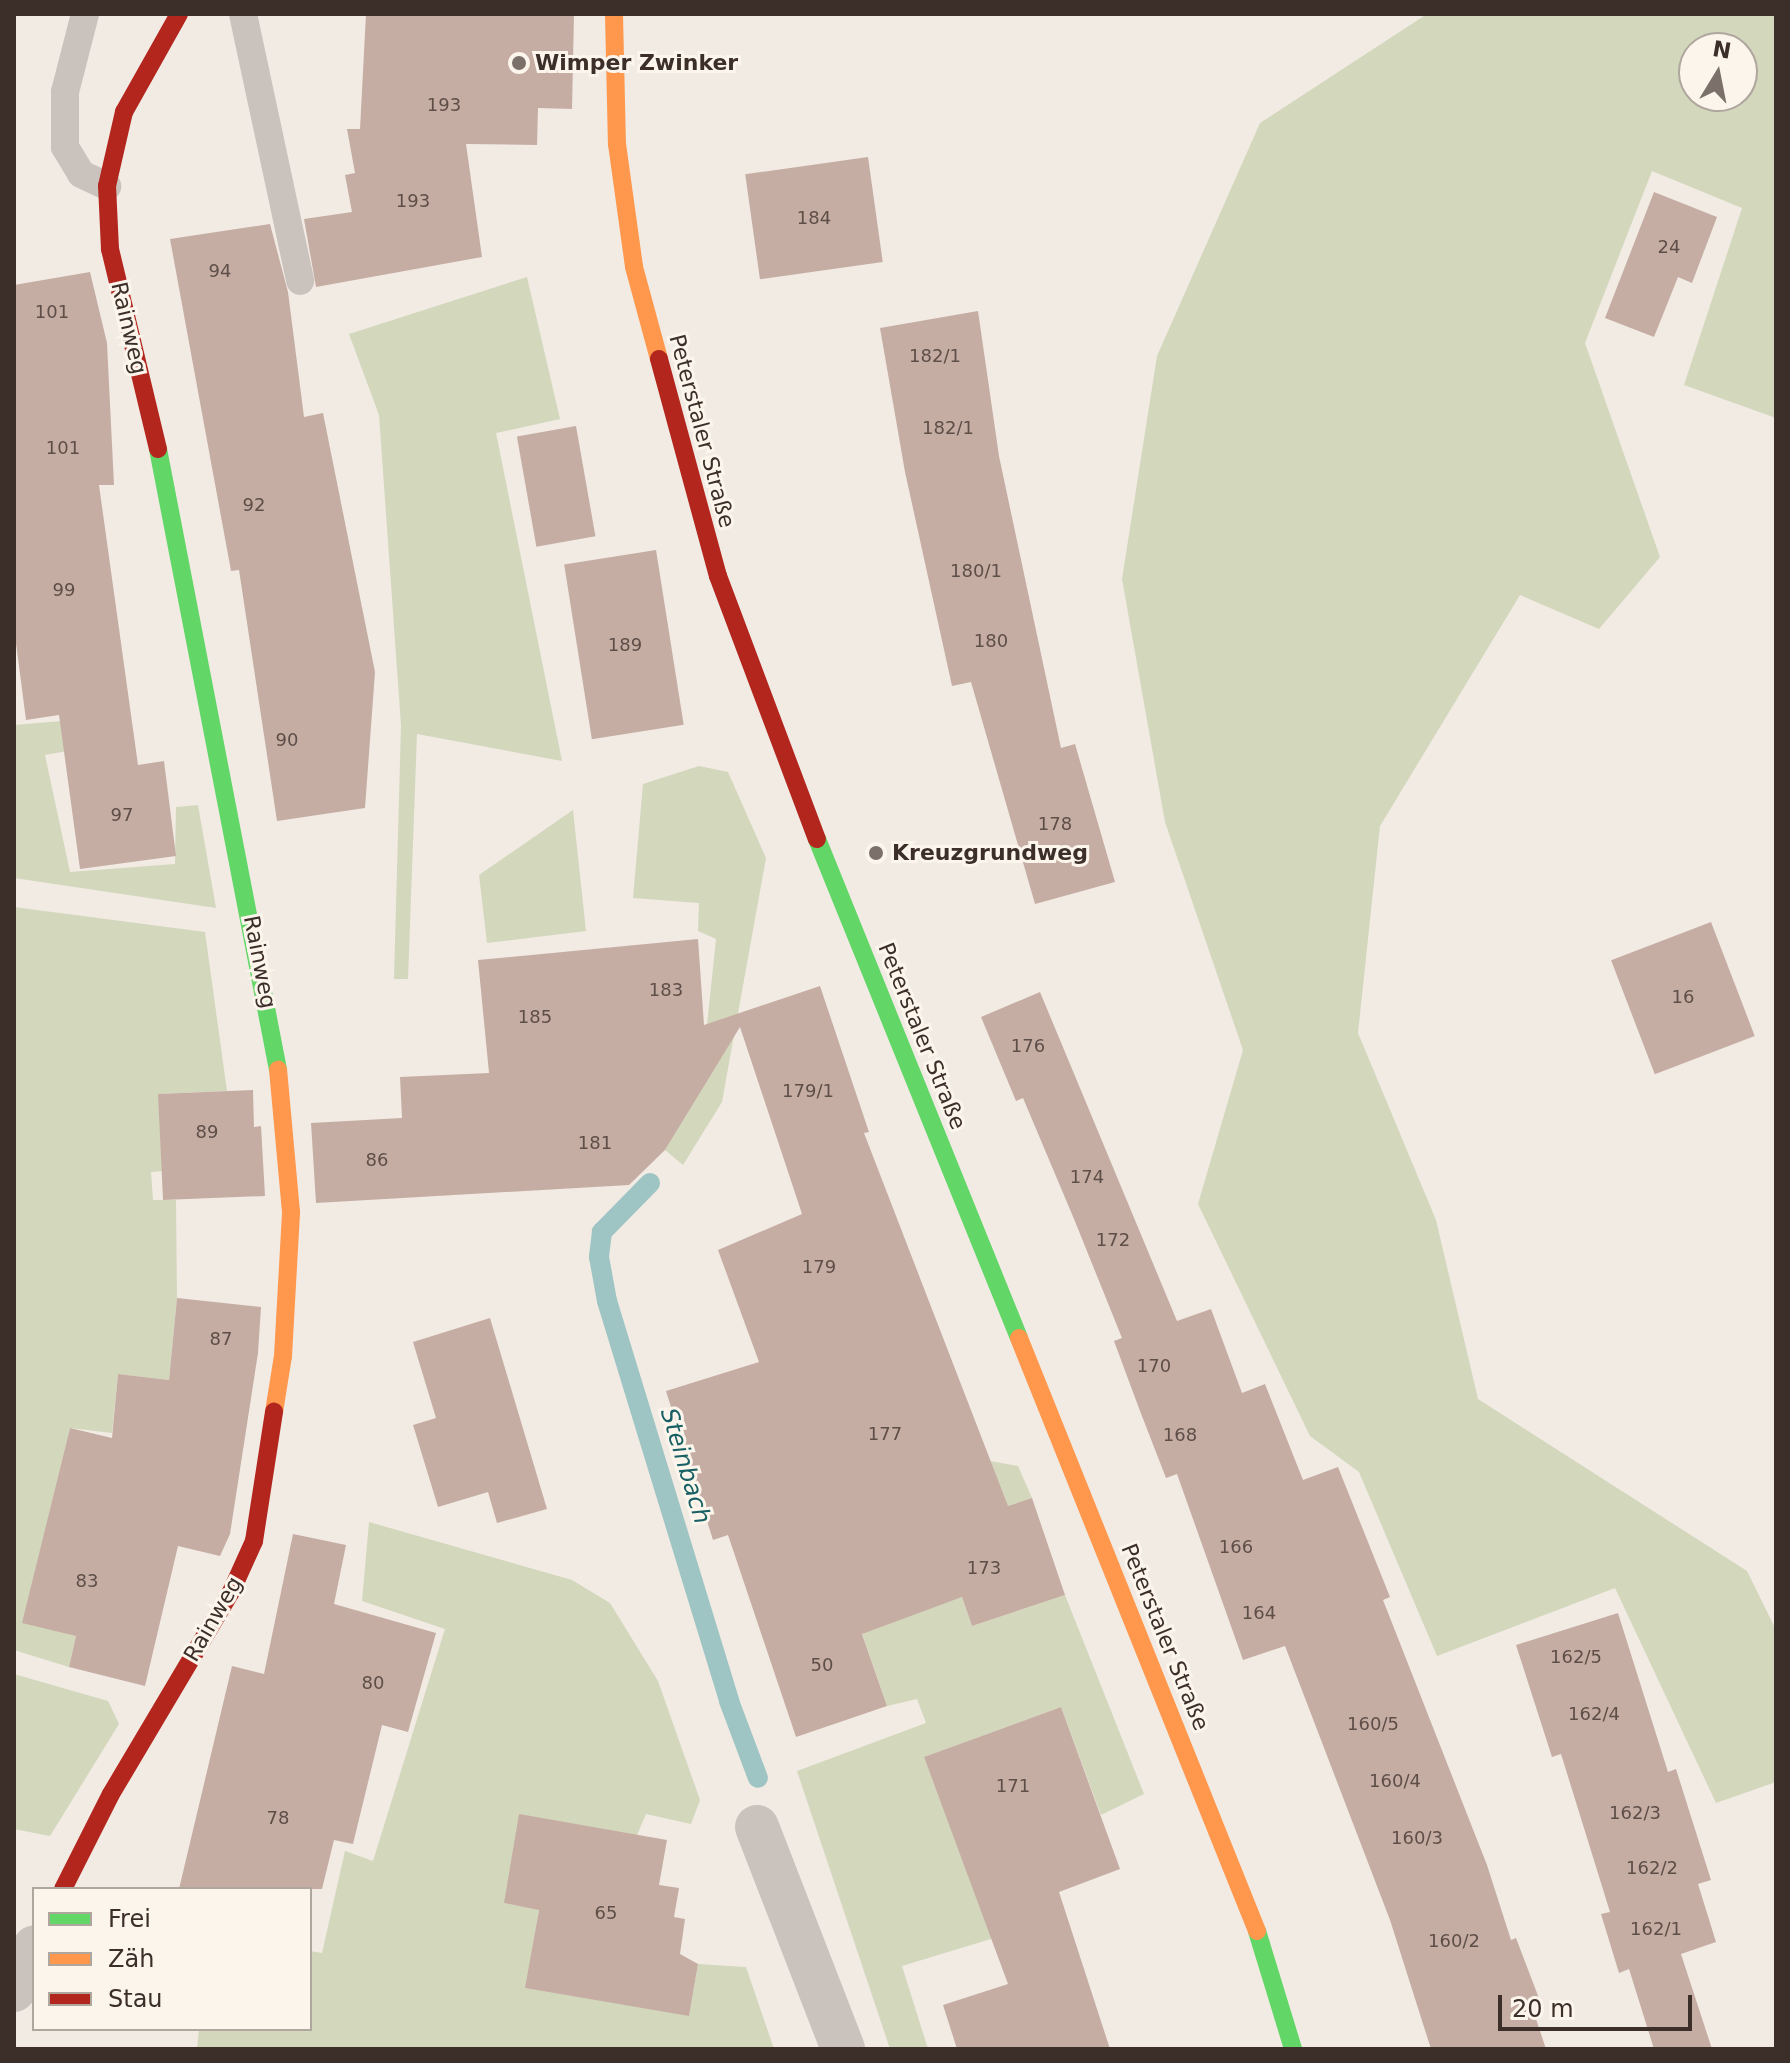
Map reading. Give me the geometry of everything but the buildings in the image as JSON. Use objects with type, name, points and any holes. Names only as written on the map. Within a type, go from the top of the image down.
[{"type":"main road","name":"Rainweg","points":[[64,1887],[111,1794],[231,1592],[254,1541],[283,1356],[291,1212],[285,1106],[272,1021],[171,503],[110,249],[107,186],[124,112],[179,14]]},
{"type":"main road","name":"Peterstaler Straße","points":[[614,14],[617,144],[634,267],[718,576],[808,817],[1252,1915],[1293,2049]]},
{"type":"street","points":[[757,1827],[843,2049]]},
{"type":"street","points":[[14,1990],[32,1952]]},
{"type":"lane","points":[[85,14],[65,92],[65,147],[81,174],[107,186]]},
{"type":"lane","points":[[243,14],[300,281]]},
{"type":"green space","points":[[1427,14],[1776,14],[1776,418],[1684,385],[1742,208],[1652,171],[1585,343],[1660,557],[1599,629],[1520,595],[1380,826],[1358,1033],[1436,1220],[1478,1399],[1747,1571],[1776,1630],[1776,1782],[1716,1803],[1615,1588],[1437,1656],[1359,1472],[1310,1436],[1198,1204],[1243,1050],[1165,822],[1122,579],[1157,356],[1260,123]]},
{"type":"green space","points":[[527,277],[560,419],[496,433],[562,761],[417,734],[408,979],[394,979],[401,725],[379,415],[349,334]]},
{"type":"green space","points":[[122,716],[128,740],[45,755],[70,872],[175,864],[176,807],[198,805],[216,908],[14,878],[14,725]]},
{"type":"green space","points":[[699,766],[728,772],[766,858],[722,1102],[683,1165],[665,1150],[700,1092],[716,939],[698,931],[699,903],[633,898],[643,784]]},
{"type":"green space","points":[[573,810],[586,931],[487,943],[479,875]]},
{"type":"green space","points":[[14,907],[205,932],[227,1091],[159,1094],[162,1171],[151,1172],[153,1200],[176,1200],[177,1298],[169,1380],[118,1374],[112,1433],[70,1428],[23,1622],[76,1636],[69,1667],[14,1650]]},
{"type":"green space","points":[[990,1461],[1018,1466],[1032,1498],[903,1542],[925,1610],[962,1597],[972,1626],[1065,1595],[1144,1794],[1101,1815],[1061,1707],[924,1757],[994,1938],[902,1966],[928,2049],[890,2049],[797,1771],[926,1723],[917,1699],[887,1706],[849,1595],[799,1611],[774,1543]]},
{"type":"green space","points":[[369,1522],[572,1580],[610,1603],[658,1681],[700,1800],[691,1824],[646,1814],[637,1835],[504,1903],[539,1909],[526,1988],[689,2015],[698,1964],[746,1967],[774,2049],[197,2049],[199,2031],[312,2031],[312,1951],[322,1953],[345,1851],[373,1861],[445,1629],[362,1601]]},
{"type":"green space","points":[[14,1674],[108,1701],[119,1724],[50,1836],[14,1829]]},
{"type":"waterway","name":"Steinbach","points":[[650,1183],[602,1232],[599,1257],[607,1301],[729,1701],[758,1778]]},
{"type":"traffic: fast","points":[[158,449],[278,1070]]},
{"type":"traffic: fast","points":[[817,839],[1019,1338]]},
{"type":"traffic: fast","points":[[1257,1931],[1293,2049]]},
{"type":"traffic: slow","points":[[614,14],[617,144],[634,267],[659,359]]},
{"type":"traffic: slow","points":[[274,1412],[283,1356],[291,1212],[278,1070]]},
{"type":"traffic: slow","points":[[1019,1338],[1257,1931]]},
{"type":"traffic: jam","points":[[158,449],[110,249],[107,186],[124,112],[179,14]]},
{"type":"traffic: jam","points":[[659,359],[718,576],[817,839]]},
{"type":"traffic: jam","points":[[64,1887],[111,1794],[231,1592],[254,1541],[274,1412]]},
{"type":"place","name":"Wimper Zwinker","points":[[519,63]]},
{"type":"place","name":"Kreuzgrundweg","points":[[876,853]]}]
